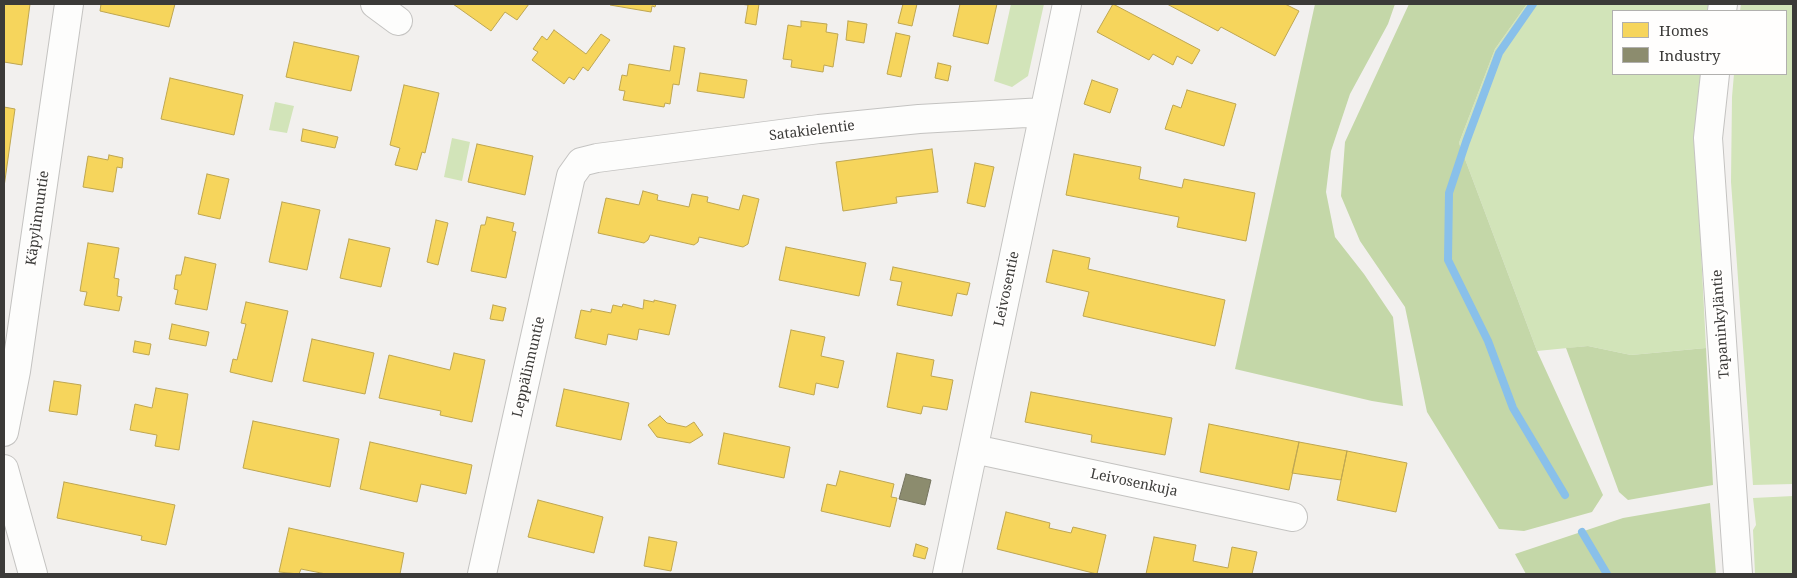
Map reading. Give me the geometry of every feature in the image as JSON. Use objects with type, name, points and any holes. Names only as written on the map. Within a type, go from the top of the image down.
[{"type":"street","name":"Käpylinnuntie","points":[[4,432],[16,371],[69,4]]},
{"type":"street","points":[[375,4],[398,21]]},
{"type":"street","name":"Leivosentie","points":[[947,574],[1067,4]]},
{"type":"street","name":"Tapaninkyläntie","points":[[1715,75],[1708,138],[1738,574]]},
{"type":"street","name":"Satakielentie","points":[[581,162],[597,158],[828,128],[919,119],[1044,112]]},
{"type":"street","name":"Leppälinnuntie","points":[[482,574],[571,176],[581,162]]},
{"type":"street","name":"Leivosenkuja","points":[[974,449],[1293,517]]},
{"type":"street","points":[[4,469],[33,574]]},
{"type":"green space","points":[[1011,4],[1044,4],[1028,76],[1012,87],[994,81]]},
{"type":"green space","points":[[1315,4],[1395,4],[1388,24],[1350,94],[1331,151],[1326,192],[1335,237],[1364,274],[1393,317],[1403,406],[1372,401],[1235,369]]},
{"type":"green space","points":[[1409,4],[1527,4],[1495,49],[1459,143],[1537,351],[1603,495],[1592,512],[1524,531],[1499,529],[1427,412],[1405,307],[1360,241],[1341,196],[1345,142]]},
{"type":"green space","points":[[1527,4],[1711,4],[1710,10],[1612,10],[1612,75],[1702,75],[1695,134],[1706,348],[1631,355],[1588,346],[1537,351],[1459,143],[1495,49]]},
{"type":"green space","points":[[1741,4],[1793,4],[1793,484],[1753,485],[1731,182],[1734,75],[1787,75],[1787,10],[1740,10]]},
{"type":"green space","points":[[275,102],[294,106],[287,133],[269,130]]},
{"type":"green space","points":[[452,138],[470,142],[462,181],[444,177]]},
{"type":"green space","points":[[1588,346],[1631,355],[1706,348],[1713,485],[1628,500],[1619,492],[1566,348]]},
{"type":"green space","points":[[1793,496],[1793,574],[1755,574],[1753,530],[1756,525],[1753,498]]},
{"type":"green space","points":[[1710,503],[1716,574],[1526,574],[1515,554],[1623,518]]},
{"type":"building: Homes","points":[[4,4],[30,4],[22,65],[4,62]]},
{"type":"building: Homes","points":[[101,4],[175,4],[169,27],[100,11]]},
{"type":"building: Homes","points":[[453,4],[529,4],[517,20],[505,12],[491,31]]},
{"type":"building: Homes","points":[[610,4],[656,4],[655,7],[652,6],[651,12]]},
{"type":"building: Homes","points":[[739,4],[759,4],[756,25],[745,23],[748,5]]},
{"type":"building: Homes","points":[[903,4],[917,4],[912,26],[898,23]]},
{"type":"building: Homes","points":[[960,4],[997,4],[988,44],[953,36]]},
{"type":"building: Homes","points":[[1113,4],[1200,50],[1192,64],[1177,56],[1173,65],[1153,54],[1149,60],[1097,32]]},
{"type":"building: Homes","points":[[1167,4],[1285,4],[1299,11],[1275,56],[1221,27],[1218,31]]},
{"type":"building: Homes","points":[[801,21],[827,24],[826,32],[838,34],[833,67],[824,65],[823,72],[791,67],[792,60],[783,59],[788,25],[801,27]]},
{"type":"building: Homes","points":[[848,21],[867,24],[864,43],[846,40]]},
{"type":"building: Homes","points":[[554,30],[586,54],[601,34],[610,40],[588,71],[583,67],[574,80],[569,77],[564,84],[532,60],[538,52],[533,49],[542,36],[547,40]]},
{"type":"building: Homes","points":[[896,33],[910,36],[901,77],[887,74]]},
{"type":"building: Homes","points":[[294,42],[359,56],[351,91],[286,77]]},
{"type":"building: Homes","points":[[674,46],[685,48],[679,85],[673,84],[670,104],[665,103],[664,107],[623,100],[625,91],[619,90],[622,75],[627,76],[629,64],[670,71]]},
{"type":"building: Homes","points":[[938,63],[951,66],[948,81],[935,78]]},
{"type":"building: Homes","points":[[700,73],[747,80],[744,98],[697,91]]},
{"type":"building: Homes","points":[[170,78],[243,95],[234,135],[161,119]]},
{"type":"building: Homes","points":[[1092,80],[1118,89],[1110,113],[1084,104]]},
{"type":"building: Homes","points":[[404,85],[439,93],[425,153],[422,152],[417,170],[395,165],[400,148],[390,145]]},
{"type":"building: Homes","points":[[1187,90],[1236,104],[1224,146],[1165,129],[1173,105],[1181,108]]},
{"type":"building: Homes","points":[[4,107],[15,109],[4,187]]},
{"type":"building: Homes","points":[[303,129],[338,137],[335,148],[301,141]]},
{"type":"building: Homes","points":[[477,144],[533,156],[525,195],[468,182]]},
{"type":"building: Homes","points":[[932,149],[938,192],[896,197],[897,203],[843,211],[836,162]]},
{"type":"building: Homes","points":[[1074,154],[1141,167],[1139,179],[1182,188],[1184,179],[1255,193],[1246,241],[1177,227],[1179,217],[1066,195]]},
{"type":"building: Homes","points":[[109,155],[123,158],[122,168],[117,167],[113,192],[83,187],[88,156],[108,160]]},
{"type":"building: Homes","points":[[975,163],[994,167],[985,207],[967,203]]},
{"type":"building: Homes","points":[[207,174],[229,179],[220,219],[198,214]]},
{"type":"building: Homes","points":[[643,191],[658,195],[657,200],[689,207],[692,194],[708,197],[707,202],[739,210],[743,195],[759,199],[748,244],[743,247],[699,237],[698,242],[694,245],[650,235],[644,243],[598,233],[606,198],[639,205]]},
{"type":"building: Homes","points":[[282,202],[320,210],[307,270],[269,262]]},
{"type":"building: Homes","points":[[487,217],[514,223],[512,231],[516,232],[506,278],[471,271],[481,225],[485,225]]},
{"type":"building: Homes","points":[[436,220],[448,223],[438,265],[427,262]]},
{"type":"building: Homes","points":[[349,239],[390,248],[381,287],[340,278]]},
{"type":"building: Homes","points":[[88,243],[119,248],[114,278],[119,279],[117,296],[122,297],[119,311],[84,305],[87,292],[80,291]]},
{"type":"building: Homes","points":[[786,247],[866,263],[859,296],[779,280]]},
{"type":"building: Homes","points":[[1053,250],[1090,258],[1088,269],[1225,300],[1215,346],[1083,316],[1089,292],[1046,282]]},
{"type":"building: Homes","points":[[185,257],[216,264],[207,310],[175,304],[178,290],[174,289],[176,275],[181,275]]},
{"type":"building: Homes","points":[[893,267],[970,283],[967,295],[957,293],[952,316],[897,305],[902,282],[890,280]]},
{"type":"building: Homes","points":[[644,300],[654,302],[654,300],[676,305],[669,335],[639,329],[637,340],[608,334],[606,345],[575,338],[581,310],[591,312],[591,309],[611,313],[613,305],[622,307],[623,304],[643,309]]},
{"type":"building: Homes","points":[[246,302],[288,311],[272,382],[230,372],[233,359],[237,360],[246,324],[241,323]]},
{"type":"building: Homes","points":[[493,305],[506,308],[503,321],[490,319]]},
{"type":"building: Homes","points":[[172,324],[209,332],[206,346],[169,339]]},
{"type":"building: Homes","points":[[791,330],[825,337],[821,356],[844,361],[838,388],[816,383],[814,395],[779,387]]},
{"type":"building: Homes","points":[[312,339],[374,353],[365,394],[303,381]]},
{"type":"building: Homes","points":[[135,341],[151,344],[149,355],[133,352]]},
{"type":"building: Homes","points":[[454,353],[485,360],[472,422],[440,415],[441,411],[379,398],[389,355],[450,370]]},
{"type":"building: Homes","points":[[897,353],[934,360],[931,376],[953,380],[947,410],[923,406],[921,414],[887,407]]},
{"type":"building: Homes","points":[[54,381],[81,385],[77,415],[49,411]]},
{"type":"building: Homes","points":[[156,388],[188,394],[179,450],[155,446],[157,435],[130,430],[135,404],[152,408]]},
{"type":"building: Homes","points":[[564,389],[629,403],[621,440],[556,426]]},
{"type":"building: Homes","points":[[1031,392],[1172,418],[1165,455],[1091,442],[1092,435],[1025,422]]},
{"type":"building: Homes","points":[[660,416],[667,423],[686,427],[694,422],[703,435],[690,443],[657,437],[648,425]]},
{"type":"building: Homes","points":[[253,421],[339,439],[330,487],[243,468]]},
{"type":"building: Homes","points":[[1209,424],[1299,442],[1289,490],[1200,472]]},
{"type":"building: Homes","points":[[724,433],[790,447],[784,478],[718,464]]},
{"type":"building: Homes","points":[[370,442],[472,465],[466,494],[421,484],[417,502],[360,489]]},
{"type":"building: Homes","points":[[1299,442],[1347,451],[1341,480],[1292,473]]},
{"type":"building: Homes","points":[[1347,451],[1407,463],[1396,512],[1337,500]]},
{"type":"building: Homes","points":[[840,471],[894,484],[891,497],[897,498],[890,527],[821,511],[827,484],[836,486]]},
{"type":"building: Homes","points":[[64,482],[175,505],[166,545],[141,540],[142,536],[57,518]]},
{"type":"building: Homes","points":[[538,500],[603,517],[594,553],[528,537]]},
{"type":"building: Homes","points":[[1006,512],[1050,523],[1049,528],[1071,533],[1073,527],[1106,535],[1097,574],[997,549]]},
{"type":"building: Homes","points":[[289,528],[404,553],[400,574],[326,574],[301,569],[299,574],[279,572]]},
{"type":"building: Homes","points":[[649,537],[677,542],[671,571],[644,566]]},
{"type":"building: Homes","points":[[1154,537],[1196,545],[1193,561],[1228,568],[1232,547],[1257,552],[1252,574],[1146,574]]},
{"type":"building: Homes","points":[[916,544],[928,548],[925,559],[913,556]]},
{"type":"building: Industry","points":[[906,474],[931,480],[925,505],[899,499]]},
{"type":"waterway","points":[[1533,4],[1499,53],[1449,193],[1448,260],[1488,341],[1513,408],[1565,495]]},
{"type":"waterway","points":[[1582,532],[1607,574]]}]
